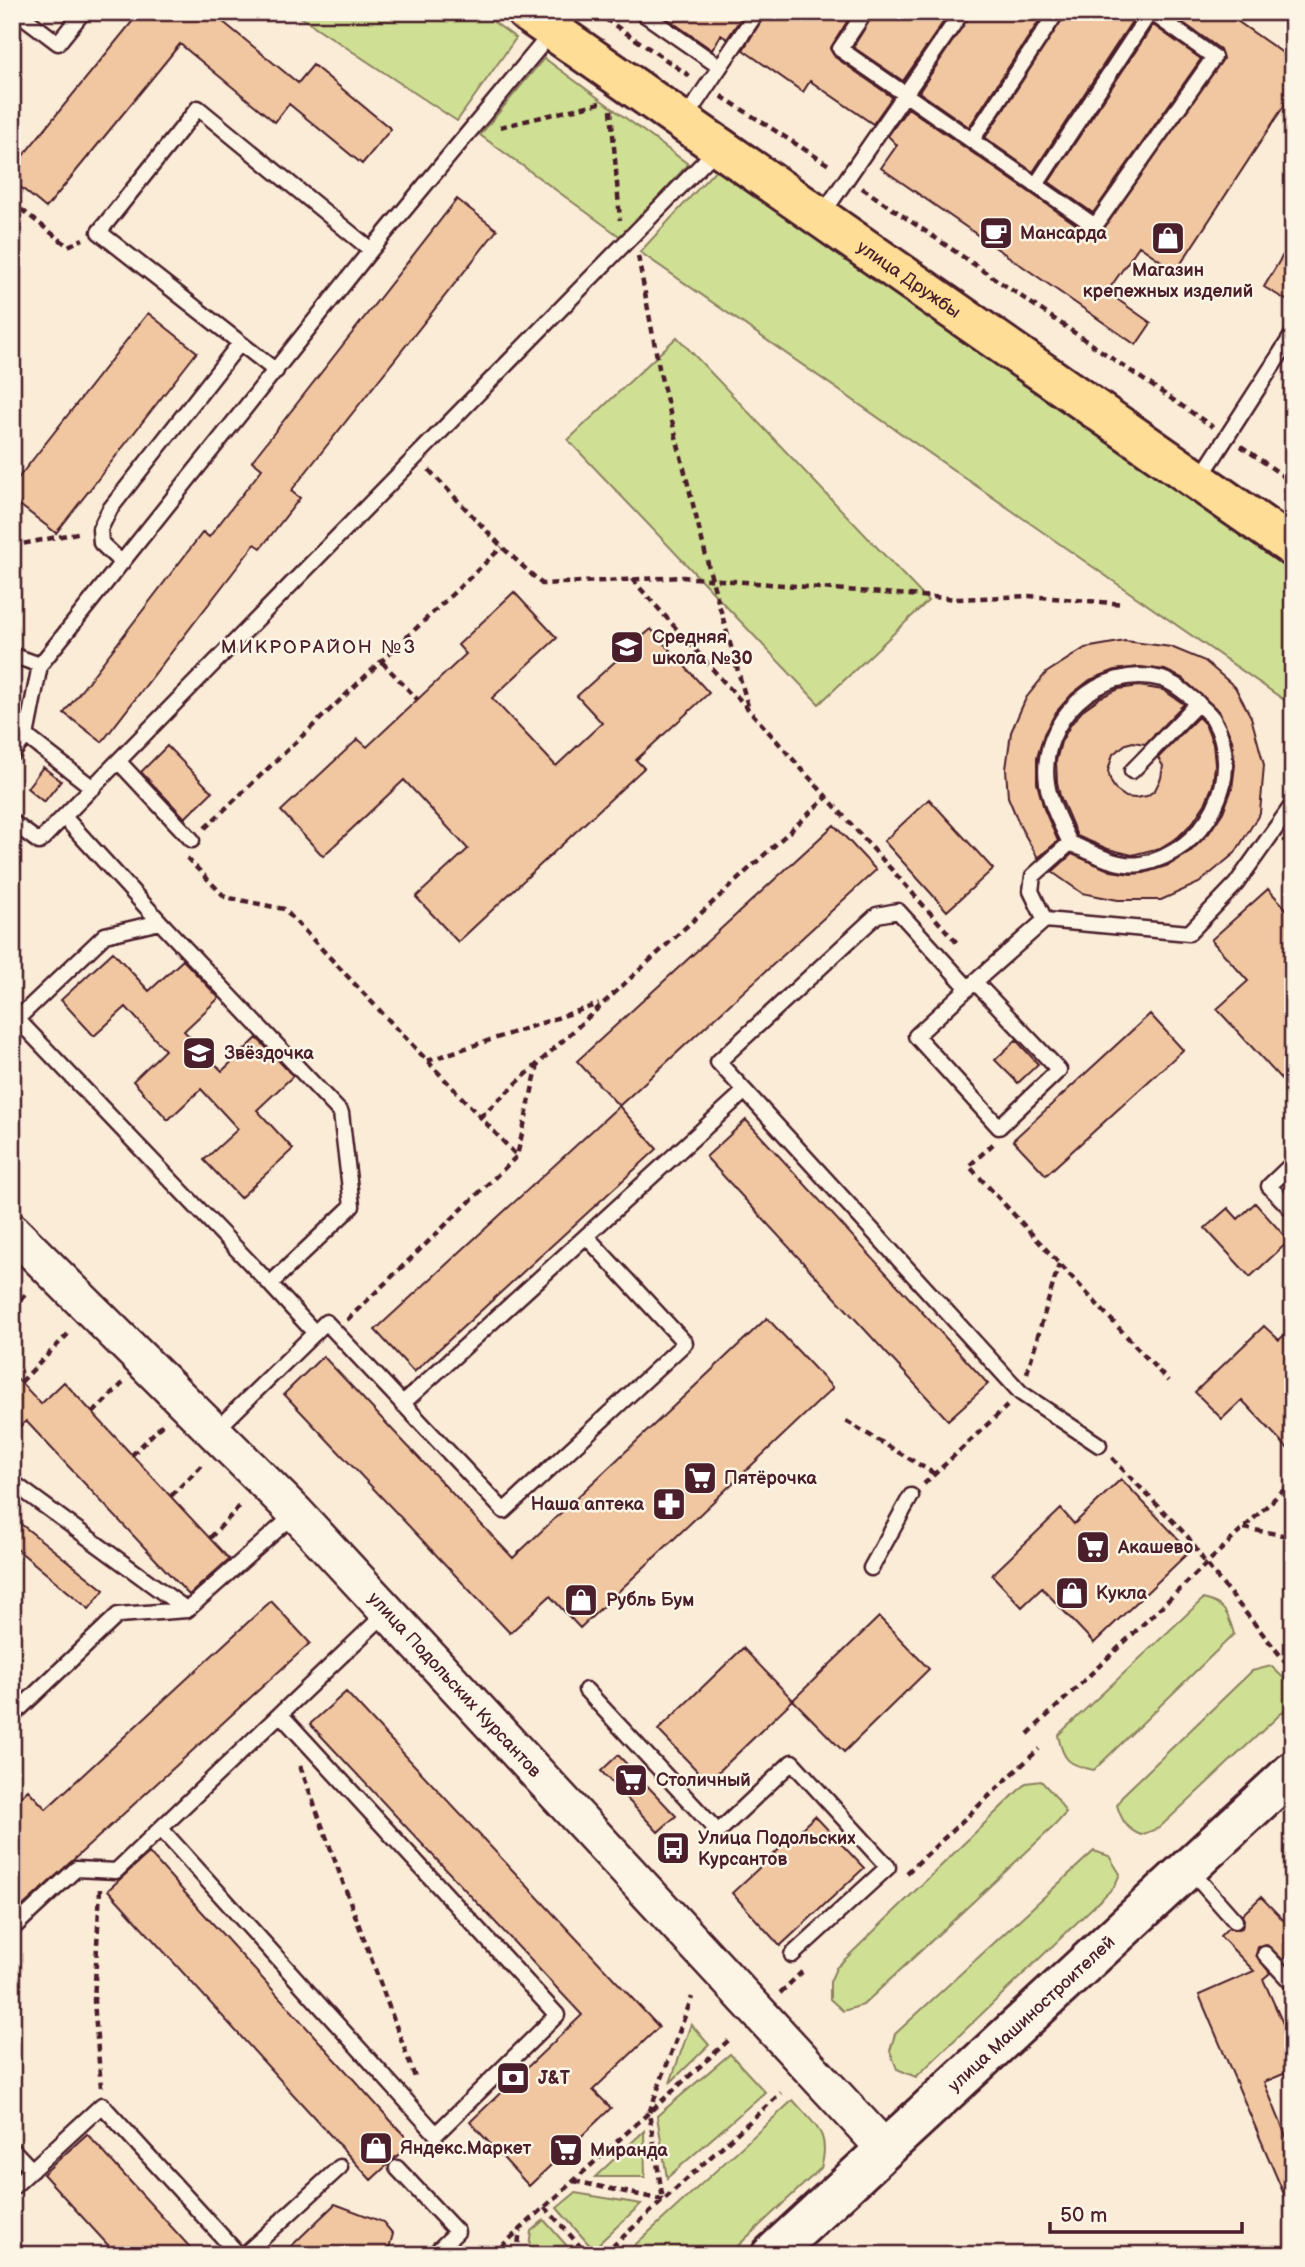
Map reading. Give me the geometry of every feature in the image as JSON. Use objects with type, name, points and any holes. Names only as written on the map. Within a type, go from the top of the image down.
[{"type":"main road","name":"улица Дружбы","points":[[540,22],[1293,547]]},
{"type":"main road","name":"улица Машиностроителей","points":[[771,2255],[1293,1771]]},
{"type":"street","name":"улица Подольских Курсантов","points":[[12,1231],[296,1513],[885,2149]]},
{"type":"lane","points":[[17,12],[58,43],[83,12]]},
{"type":"lane","points":[[642,12],[720,67]]},
{"type":"lane","points":[[683,121],[757,12]]},
{"type":"lane","points":[[865,12],[840,49],[1095,226],[1214,57],[1151,12],[1036,185]]},
{"type":"lane","points":[[820,217],[962,12]]},
{"type":"lane","points":[[972,139],[1057,12]]},
{"type":"lane","points":[[12,754],[26,736],[40,665],[371,250],[467,134],[540,22]]},
{"type":"lane","points":[[276,371],[99,232],[198,108],[371,250]]},
{"type":"lane","points":[[12,822],[39,842],[719,147]]},
{"type":"lane","points":[[1198,481],[1293,334]]},
{"type":"lane","points":[[122,563],[101,543],[100,529],[110,509],[240,343]]},
{"type":"lane","points":[[12,655],[40,665]]},
{"type":"lane","points":[[1139,677],[1163,679],[1198,703],[1212,718],[1223,748],[1226,779],[1217,807],[1198,833],[1170,854],[1139,865],[1107,860],[1070,843],[1053,807],[1046,782],[1049,750],[1057,728],[1071,706],[1093,688],[1116,680],[1139,677]]},
{"type":"lane","points":[[1132,771],[1198,703]]},
{"type":"lane","points":[[26,736],[93,788]]},
{"type":"lane","points":[[119,762],[192,840]]},
{"type":"lane","points":[[1099,1445],[1021,1393],[718,1062],[877,915],[898,911],[976,981],[1059,1070],[999,1127],[916,1036],[976,981],[1045,920],[1189,933],[1236,884],[1293,804]]},
{"type":"lane","points":[[64,817],[341,1113],[352,1206],[270,1284]]},
{"type":"lane","points":[[1045,920],[1031,891],[1033,876],[1070,843]]},
{"type":"lane","points":[[160,922],[105,935],[17,1019],[315,1333]]},
{"type":"lane","points":[[402,1404],[745,1091]]},
{"type":"lane","points":[[1293,1163],[1269,1186],[1293,1211]]},
{"type":"lane","points":[[215,1431],[327,1322],[504,1511],[685,1343],[586,1236]]},
{"type":"lane","points":[[12,1482],[187,1609]]},
{"type":"lane","points":[[871,1568],[911,1496]]},
{"type":"lane","points":[[12,1716],[118,1615],[187,1609],[296,1513]]},
{"type":"lane","points":[[12,1929],[76,1870],[116,1871],[388,1611]]},
{"type":"lane","points":[[586,1690],[718,1832],[792,1762],[888,1867],[792,1955]]},
{"type":"lane","points":[[161,1829],[436,2134],[557,2015],[281,1715]]},
{"type":"lane","points":[[1187,1867],[1235,1922]]},
{"type":"lane","points":[[1265,1954],[1293,1983]]},
{"type":"lane","points":[[12,2188],[102,2105],[241,2255],[340,2167]]},
{"type":"lane","points":[[12,2148],[32,2170]]},
{"type":"lane","points":[[397,2168],[457,2232],[433,2255]]},
{"type":"path","points":[[595,12],[848,178],[1293,483]]},
{"type":"path","points":[[467,134],[610,101],[623,245]]},
{"type":"path","points":[[12,202],[68,246],[99,232]]},
{"type":"path","points":[[638,256],[660,373],[712,580],[749,710]]},
{"type":"path","points":[[416,457],[502,547],[542,584],[682,577],[958,599],[1029,596],[1124,604]]},
{"type":"path","points":[[12,546],[100,529]]},
{"type":"path","points":[[192,840],[502,547]]},
{"type":"path","points":[[632,579],[827,797],[976,981]]},
{"type":"path","points":[[382,662],[418,699]]},
{"type":"path","points":[[480,1117],[827,797]]},
{"type":"path","points":[[180,850],[225,897],[284,909],[517,1156]]},
{"type":"path","points":[[427,1061],[604,1003]]},
{"type":"path","points":[[335,1332],[517,1156],[538,1063]]},
{"type":"path","points":[[999,1139],[969,1166],[1168,1381]]},
{"type":"path","points":[[12,1308],[29,1291]]},
{"type":"path","points":[[21,1382],[71,1331]]},
{"type":"path","points":[[93,1413],[123,1383]]},
{"type":"path","points":[[846,1422],[935,1474]]},
{"type":"path","points":[[132,1455],[163,1424]]},
{"type":"path","points":[[1099,1445],[1188,1537],[1206,1564],[1293,1671]]},
{"type":"path","points":[[171,1496],[202,1465]]},
{"type":"path","points":[[1028,1734],[1293,1481]]},
{"type":"path","points":[[210,1538],[240,1506]]},
{"type":"path","points":[[1244,1528],[1293,1537]]},
{"type":"path","points":[[1288,1717],[1293,1713]]},
{"type":"path","points":[[281,1715],[416,2081]]},
{"type":"path","points":[[101,1871],[94,2001],[102,2105]]},
{"type":"path","points":[[663,2200],[649,2113],[692,1997]]},
{"type":"path","points":[[492,2255],[730,2039]]},
{"type":"path","points":[[603,2255],[781,2093]]},
{"type":"path","points":[[573,2181],[663,2200]]},
{"type":"path","points":[[545,2207],[588,2255]]},
{"type":"path","points":[[517,2255],[520,2229]]},
{"type":"green space","points":[[293,12],[480,12],[516,38],[457,121]]},
{"type":"green space","points":[[544,58],[688,164],[622,238],[480,135]]},
{"type":"green space","points":[[718,167],[1293,569],[1293,706],[640,252]]},
{"type":"green space","points":[[677,337],[928,601],[819,704],[568,440]]},
{"type":"green space","points":[[1203,1599],[1224,1610],[1234,1634],[1094,1770],[1068,1760],[1062,1751],[1058,1735]]},
{"type":"green space","points":[[1271,1666],[1293,1687],[1290,1705],[1159,1828],[1141,1835],[1128,1827],[1117,1805],[1123,1795],[1252,1671]]},
{"type":"green space","points":[[1041,1781],[1057,1798],[1066,1813],[863,2005],[843,2011],[830,1999],[830,1982],[836,1968],[1026,1783]]},
{"type":"green space","points":[[1094,1851],[1109,1856],[1120,1874],[1114,1887],[916,2077],[897,2069],[890,2051],[895,2034]]},
{"type":"green space","points":[[691,2024],[709,2045],[670,2083]]},
{"type":"green space","points":[[730,2054],[765,2092],[667,2178],[657,2116]]},
{"type":"green space","points":[[793,2100],[819,2130],[824,2146],[821,2168],[728,2255],[624,2255]]},
{"type":"green space","points":[[644,2131],[645,2177],[595,2177]]},
{"type":"green space","points":[[575,2193],[641,2204],[593,2249],[557,2208]]},
{"type":"green space","points":[[544,2220],[575,2255],[528,2255],[531,2231]]},
{"type":"building","points":[[140,12],[211,12],[298,83],[313,65],[391,129],[362,164],[289,104],[275,122],[180,44],[46,208],[12,180],[12,169]]},
{"type":"building","points":[[658,12],[745,12],[727,39],[721,35],[712,50]]},
{"type":"building","points":[[767,12],[853,12],[830,49],[835,57],[892,97],[873,124],[810,81],[803,92],[743,50]]},
{"type":"building","points":[[875,12],[950,12],[903,81],[853,47]]},
{"type":"building","points":[[972,12],[1045,12],[969,127],[919,92]]},
{"type":"building","points":[[1067,12],[1138,12],[1033,172],[985,138]]},
{"type":"building","points":[[1168,12],[1224,12],[1293,60],[1293,92],[1176,271],[1139,246],[1107,292],[1151,323],[1136,345],[881,168],[897,145],[888,136],[908,108],[1090,234],[1100,234],[1223,59],[1220,49]]},
{"type":"building","points":[[1153,25],[1201,59],[1093,213],[1049,182]]},
{"type":"building","points":[[457,199],[497,230],[291,491],[300,498],[261,548],[255,544],[102,742],[64,713],[203,532],[209,537],[262,469],[252,461]]},
{"type":"building","points":[[1293,238],[1293,304],[1264,287]]},
{"type":"building","points":[[148,313],[197,352],[56,533],[12,499],[12,486]]},
{"type":"building","points":[[514,592],[557,638],[492,698],[556,766],[602,723],[577,696],[651,629],[709,693],[636,760],[644,768],[458,942],[416,897],[468,849],[404,780],[323,856],[281,811],[358,739],[367,747],[466,654],[458,645]]},
{"type":"building","points":[[1125,641],[1171,647],[1205,661],[1235,687],[1251,717],[1264,765],[1260,813],[1235,853],[1199,883],[1161,900],[1118,900],[1082,893],[1052,872],[1072,854],[1111,871],[1144,873],[1169,865],[1189,853],[1209,833],[1223,812],[1232,789],[1235,765],[1232,740],[1219,711],[1182,678],[1165,670],[1140,667],[1115,670],[1090,680],[1072,694],[1056,712],[1044,734],[1037,758],[1037,783],[1044,809],[1058,841],[1038,858],[1008,797],[1006,769],[1011,732],[1026,698],[1046,673],[1085,648]]},
{"type":"building","points":[[1139,686],[1163,690],[1184,704],[1145,744],[1126,744],[1113,754],[1108,771],[1116,790],[1126,797],[1135,798],[1147,796],[1155,790],[1163,766],[1158,758],[1198,717],[1205,724],[1213,744],[1215,764],[1213,785],[1193,822],[1178,837],[1160,848],[1132,855],[1108,849],[1077,836],[1060,796],[1056,761],[1061,742],[1084,709],[1119,689]]},
{"type":"building","points":[[167,746],[212,792],[185,818],[141,772]]},
{"type":"building","points":[[43,767],[61,781],[44,802],[27,788]]},
{"type":"building","points":[[929,799],[993,869],[947,911],[884,841]]},
{"type":"building","points":[[834,825],[876,870],[619,1106],[577,1061]]},
{"type":"building","points":[[1268,889],[1293,916],[1293,1092],[1217,1009],[1248,981],[1211,940]]},
{"type":"building","points":[[113,952],[149,991],[183,960],[219,998],[184,1031],[222,1071],[257,1038],[293,1076],[257,1110],[293,1149],[240,1198],[204,1160],[238,1129],[201,1089],[168,1120],[133,1081],[165,1050],[126,1007],[94,1036],[61,1000]]},
{"type":"building","points":[[1150,1014],[1183,1050],[1046,1175],[1013,1140]]},
{"type":"building","points":[[1016,1040],[1038,1064],[1018,1083],[995,1060]]},
{"type":"building","points":[[619,1106],[657,1149],[414,1372],[375,1330]]},
{"type":"building","points":[[746,1120],[988,1384],[948,1420],[706,1157]]},
{"type":"building","points":[[1255,1203],[1289,1241],[1250,1277],[1205,1228],[1228,1208],[1238,1219]]},
{"type":"building","points":[[767,1318],[833,1388],[580,1628],[550,1596],[510,1633],[284,1394],[323,1356],[513,1558]]},
{"type":"building","points":[[1264,1326],[1279,1340],[1293,1327],[1293,1454],[1242,1400],[1222,1419],[1195,1392]]},
{"type":"building","points":[[12,1373],[41,1404],[64,1382],[229,1559],[189,1595],[26,1421],[12,1434]]},
{"type":"building","points":[[1121,1479],[1190,1551],[1094,1643],[1042,1588],[1022,1607],[992,1575],[1061,1509],[1074,1524]]},
{"type":"building","points":[[12,1517],[104,1590],[89,1609],[12,1545]]},
{"type":"building","points":[[271,1601],[310,1643],[12,1916],[12,1805],[28,1790],[46,1809]]},
{"type":"building","points":[[879,1617],[929,1669],[844,1752],[793,1700]]},
{"type":"building","points":[[743,1648],[793,1700],[708,1782],[658,1730]]},
{"type":"building","points":[[346,1692],[659,2027],[593,2090],[611,2108],[529,2186],[470,2122],[582,2015],[310,1724]]},
{"type":"building","points":[[618,1755],[676,1816],[658,1832],[601,1771]]},
{"type":"building","points":[[815,1816],[864,1868],[780,1946],[732,1893]]},
{"type":"building","points":[[149,1853],[411,2143],[371,2180],[108,1890]]},
{"type":"building","points":[[1261,1897],[1293,1930],[1293,1951],[1283,1960],[1267,1945],[1258,1947],[1256,1955],[1270,1973],[1263,1979],[1293,2046],[1293,2070],[1264,2082],[1293,2153],[1292,2213],[1199,1995],[1254,1971],[1220,1936],[1228,1928],[1242,1928],[1242,1915]]},
{"type":"building","points":[[87,2134],[197,2255],[117,2255],[43,2174]]},
{"type":"building","points":[[335,2204],[383,2222],[393,2234],[387,2255],[282,2255]]},
{"type":"place","name":"Мансарда","points":[[996,233]]},
{"type":"place","name":"Магазин крепежных изделий","points":[[1168,238]]},
{"type":"place","name":"Средняя школа №30","points":[[627,647]]},
{"type":"place","name":"Звёздочка","points":[[199,1053]]},
{"type":"place","name":"Пятёрочка","points":[[700,1478]]},
{"type":"place","name":"Наша аптека","points":[[669,1504]]},
{"type":"place","name":"Акашево","points":[[1093,1547]]},
{"type":"place","name":"Кукла","points":[[1072,1593]]},
{"type":"place","name":"Рубль Бум","points":[[581,1600]]},
{"type":"place","name":"Столичный","points":[[631,1780]]},
{"type":"place","name":"Улица Подольских Курсантов","points":[[673,1848]]},
{"type":"place","name":"J&T","points":[[513,2078]]},
{"type":"place","name":"Яндекс.Маркет","points":[[376,2148]]},
{"type":"place","name":"Миранда","points":[[566,2150]]},
{"type":"district","name":"МИКРОРАЙОН №3","points":[[319,647]]}]
